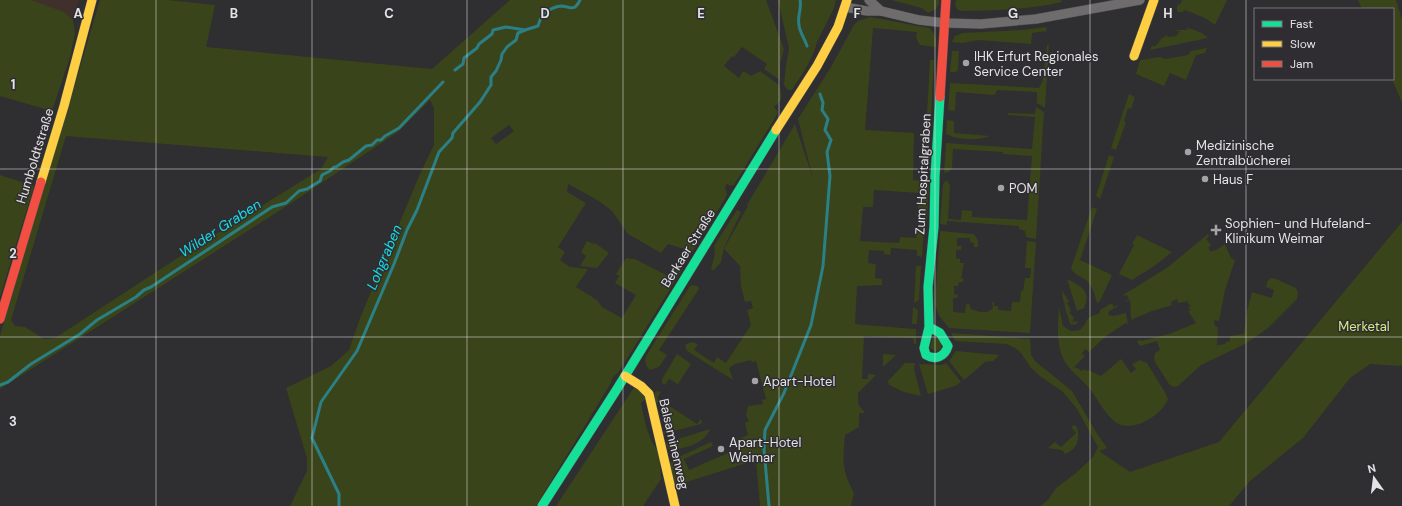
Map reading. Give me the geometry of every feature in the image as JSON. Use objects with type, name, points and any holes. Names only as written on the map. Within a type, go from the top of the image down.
[{"type":"street","name":"Humboldtstraße","points":[[0,319],[64,106],[92,0]]},
{"type":"street","points":[[869,0],[881,11]]},
{"type":"street","name":"Zum Hospitalgraben","points":[[929,327],[928,287],[934,227],[935,176],[946,0]]},
{"type":"street","points":[[846,4],[862,11],[881,11],[919,20],[945,23],[981,24],[1036,19],[1140,0]]},
{"type":"street","points":[[1134,56],[1154,0]]},
{"type":"street","name":"Berkaer Straße","points":[[542,506],[625,376],[746,178],[817,66],[838,27],[846,4]]},
{"type":"street","name":"Balsaminenweg","points":[[625,376],[642,386],[650,394],[675,506]]},
{"type":"shaded area","points":[[27,0],[79,0],[73,20]]},
{"type":"green space","points":[[0,0],[31,0],[64,12],[73,20],[75,33],[70,57],[52,111],[0,96]]},
{"type":"green space","points":[[100,0],[168,0],[215,5],[206,47],[432,69],[510,0],[766,0],[784,49],[780,64],[780,80],[764,69],[767,64],[742,47],[724,66],[739,78],[743,71],[751,76],[760,71],[779,85],[781,100],[774,107],[778,112],[734,185],[731,186],[727,184],[725,187],[727,195],[705,232],[700,234],[694,232],[691,238],[697,244],[686,262],[682,263],[677,259],[684,249],[668,244],[661,253],[628,234],[612,211],[599,201],[568,184],[567,192],[586,203],[558,247],[565,252],[560,260],[570,267],[588,269],[576,287],[597,300],[602,307],[622,318],[636,295],[615,283],[619,276],[616,274],[626,258],[635,259],[668,276],[675,264],[681,267],[682,270],[618,373],[613,377],[611,383],[536,506],[290,506],[307,471],[307,458],[286,388],[331,366],[349,350],[361,316],[419,176],[434,145],[434,108],[430,100],[398,132],[293,202],[0,389],[0,336]],"holes":[[[509,125],[514,131],[496,144],[491,138]],[[66,136],[328,157],[321,169],[176,259],[55,338],[44,339],[25,327],[15,326],[11,320]]]},
{"type":"green space","points":[[778,0],[836,0],[834,8],[817,42],[810,61],[792,90],[788,90],[784,85],[789,48]]},
{"type":"green space","points":[[891,0],[939,0],[936,8],[928,13],[922,8]]},
{"type":"green space","points":[[956,0],[1061,0],[1062,2],[1024,8],[962,11],[958,10],[955,5]]},
{"type":"green space","points":[[1182,0],[1227,0],[1215,25],[1205,18],[1185,10],[1178,12],[1177,6]]},
{"type":"green space","points":[[1358,0],[1396,0],[1402,20],[1402,103],[1392,80],[1394,80],[1394,8],[1362,8]]},
{"type":"green space","points":[[870,17],[929,28],[936,39],[936,47],[920,45],[916,38],[917,32],[873,28],[865,130],[914,133],[913,180],[926,181],[929,186],[927,220],[917,220],[919,193],[874,190],[873,207],[863,207],[860,241],[899,243],[900,237],[916,238],[917,227],[924,228],[922,257],[917,256],[917,250],[891,248],[890,255],[884,254],[884,251],[869,250],[868,263],[876,264],[875,278],[882,279],[882,285],[857,286],[855,324],[916,329],[916,344],[914,344],[913,338],[864,336],[862,379],[868,379],[868,374],[876,375],[858,393],[858,404],[865,413],[859,413],[859,427],[845,435],[845,471],[854,493],[851,506],[760,506],[756,460],[674,486],[670,465],[672,460],[711,442],[713,446],[684,459],[689,470],[728,453],[733,464],[742,460],[734,441],[748,435],[745,423],[749,421],[746,415],[748,406],[763,404],[762,400],[766,399],[756,361],[752,362],[751,360],[735,364],[729,368],[733,380],[687,351],[685,345],[692,342],[698,344],[694,350],[714,363],[717,357],[726,363],[751,325],[747,310],[753,308],[751,301],[745,302],[741,286],[740,266],[724,249],[748,206],[747,205],[795,124],[813,179],[798,119],[831,67],[854,25],[858,21]]},
{"type":"green space","points":[[1046,27],[1047,31],[1032,33],[1031,44],[978,40],[963,43],[952,42],[955,36],[963,33],[1022,30]]},
{"type":"green space","points":[[1186,27],[1202,33],[1208,38],[1150,50],[1152,46],[1156,46],[1162,38],[1168,35],[1167,37],[1176,36],[1180,31],[1172,30],[1188,30]]},
{"type":"green space","points":[[1047,45],[1049,45],[1045,108],[1037,103],[1037,92],[997,90],[995,95],[956,92],[955,111],[948,110],[950,83],[1039,88],[1043,80]]},
{"type":"green space","points":[[1207,48],[1205,53],[1196,55],[1186,80],[1170,73],[1164,86],[1136,74],[1140,60],[1160,57],[1165,59],[1188,55],[1191,51]]},
{"type":"green space","points":[[952,51],[959,51],[958,70],[956,72],[950,72]]},
{"type":"green space","points":[[930,60],[934,60],[931,114],[927,114]]},
{"type":"green space","points":[[1129,94],[1135,97],[1131,109],[1128,108],[1124,121],[1126,122],[1116,150],[1111,148]]},
{"type":"green space","points":[[1036,107],[1044,112],[1036,239],[1026,237],[1025,231],[1019,229],[1019,226],[947,221],[947,225],[940,224],[943,185],[945,181],[947,181],[950,185],[948,219],[961,220],[962,210],[972,211],[972,217],[1027,220],[1032,156],[1003,154],[1003,152],[953,149],[952,168],[948,172],[944,173],[946,143],[1032,149],[1035,117],[1008,115],[1008,113],[1035,114]]},
{"type":"green space","points":[[947,120],[954,121],[954,133],[990,136],[985,138],[962,139],[951,136],[946,134]]},
{"type":"green space","points":[[926,128],[930,128],[928,170],[924,170]]},
{"type":"green space","points":[[1109,155],[1114,157],[1100,199],[1096,196]]},
{"type":"green space","points":[[0,175],[34,186],[0,297]]},
{"type":"green space","points":[[1092,207],[1097,209],[1080,260],[1112,275],[1100,301],[1097,303],[1090,284],[1074,273],[1071,268]]},
{"type":"green space","points":[[737,210],[741,212],[724,248],[721,262],[713,271],[711,268],[715,254],[714,246]]},
{"type":"green space","name":"Merketal","points":[[1402,222],[1402,365],[1370,364],[1350,378],[1303,438],[1250,481],[1229,506],[1040,506],[1048,500],[1056,488],[1076,473],[1093,457],[1098,447],[1077,409],[1063,392],[1031,368],[1021,353],[1015,348],[1007,344],[955,341],[951,333],[1030,339],[1031,355],[1035,361],[1072,391],[1107,448],[1099,451],[1130,472],[1219,442]]},
{"type":"green space","points":[[940,231],[973,234],[976,236],[978,242],[978,247],[974,247],[974,243],[970,242],[970,238],[957,238],[957,246],[962,246],[961,250],[956,250],[956,258],[960,259],[960,263],[964,263],[961,278],[963,278],[963,282],[959,282],[958,286],[954,286],[954,294],[958,295],[957,298],[953,298],[953,312],[965,313],[966,304],[969,304],[971,309],[988,312],[993,308],[992,302],[994,302],[994,306],[998,306],[998,310],[1011,311],[1012,302],[1020,302],[1021,290],[1023,291],[1025,278],[1030,278],[1031,268],[1025,268],[1027,241],[1036,242],[1030,333],[949,328],[939,316],[935,304]]},
{"type":"green space","points":[[1208,234],[1209,236],[1206,239],[1211,245],[1208,248],[1210,251],[1208,252],[1216,250],[1225,244],[1231,258],[1235,260],[1225,290],[1219,321],[1214,320],[1215,326],[1218,327],[1217,347],[1218,345],[1225,344],[1226,342],[1230,341],[1230,336],[1244,334],[1247,311],[1252,292],[1272,298],[1274,290],[1266,287],[1267,282],[1271,278],[1296,288],[1298,293],[1297,299],[1268,328],[1245,344],[1201,365],[1178,386],[1173,387],[1169,384],[1155,362],[1155,353],[1160,350],[1157,341],[1140,346],[1137,342],[1140,339],[1141,341],[1169,334],[1196,323],[1188,311],[1191,310],[1188,307],[1191,306],[1187,302],[1189,301],[1178,303],[1177,299],[1171,302],[1172,305],[1152,311],[1133,319],[1133,321],[1131,318],[1130,300],[1126,302],[1129,299],[1127,295],[1123,295],[1168,267]]},
{"type":"green space","points":[[1137,235],[1172,252],[1153,267],[1132,280],[1119,274],[1134,245],[1132,244]]},
{"type":"green space","points":[[587,241],[594,244],[595,243],[609,253],[597,268],[580,266],[586,256],[581,252]]},
{"type":"green space","points":[[916,266],[921,266],[919,300],[914,303]]},
{"type":"green space","points":[[1067,279],[1077,284],[1086,293],[1087,297],[1084,308],[1077,311]]},
{"type":"green space","points":[[690,286],[698,286],[699,289],[659,350],[667,355],[659,367],[650,370],[646,364],[646,356]]},
{"type":"green space","points":[[1062,290],[1069,302],[1067,303],[1071,311],[1069,312],[1074,318],[1072,322],[1078,322],[1075,325],[1070,324],[1063,301]]},
{"type":"green space","points":[[1112,303],[1114,307],[1117,305],[1118,306],[1108,312],[1109,315],[1107,315],[1113,316],[1126,313],[1128,324],[1126,323],[1106,336],[1089,352],[1085,349],[1082,354],[1085,356],[1073,368],[1075,367],[1082,371],[1083,369],[1088,370],[1101,376],[1121,359],[1131,373],[1136,369],[1132,364],[1140,360],[1147,363],[1168,399],[1164,406],[1155,415],[1144,422],[1133,426],[1124,426],[1110,418],[1089,388],[1065,362],[1059,346],[1059,307],[1063,326],[1071,331],[1080,330],[1088,318],[1100,313],[1100,310]]},
{"type":"green space","points":[[913,307],[918,310],[917,324],[912,324]]},
{"type":"green space","points":[[933,337],[936,337],[942,341],[941,349],[936,352],[930,348]]},
{"type":"green space","points":[[956,351],[999,355],[993,361],[985,362],[964,380],[949,361]]},
{"type":"green space","points":[[677,354],[691,364],[678,384],[669,379],[665,385],[662,383],[662,379]]},
{"type":"green space","points":[[883,354],[896,355],[883,367]]},
{"type":"green space","points":[[905,363],[915,363],[914,369],[921,396],[904,392],[889,385],[888,381]]},
{"type":"green space","points":[[946,363],[961,382],[955,386],[928,394],[919,364],[942,365]]},
{"type":"green space","points":[[635,386],[647,398],[641,403],[649,435],[659,452],[661,479],[643,506],[556,506]]},
{"type":"green space","points":[[656,391],[661,392],[657,398],[697,424],[701,419],[701,424],[663,434],[662,432],[668,430],[661,402],[655,403]]},
{"type":"green space","points":[[1074,425],[1077,427],[1078,440],[1077,444],[1072,450],[1064,454],[1062,450],[1048,448],[1055,442],[1061,447],[1076,433],[1071,427]]},
{"type":"green space","points":[[710,429],[703,439],[686,447],[668,449],[665,443]]},
{"type":"waterway","name":"Wilder Graben","points":[[455,70],[463,64],[464,58],[492,34],[493,30],[506,27],[525,30],[538,26],[543,14],[560,6],[572,8],[576,6],[580,0]]},
{"type":"waterway","points":[[800,0],[799,27],[807,46]]},
{"type":"waterway","name":"Lohgraben","points":[[339,506],[339,494],[312,438],[321,402],[357,351],[407,230],[417,210],[439,152],[452,138],[453,133],[480,102],[491,85],[491,77],[496,71],[502,54],[507,47],[516,40],[518,33],[525,30]]},
{"type":"waterway","name":"Wilder Graben","points":[[0,385],[8,382],[31,364],[80,334],[97,320],[136,297],[144,290],[151,287],[272,207],[286,203],[299,191],[307,189],[320,181],[322,175],[349,160],[366,146],[372,145],[377,140],[381,140],[399,128],[443,82]]},
{"type":"waterway","points":[[769,506],[764,449],[765,430],[784,393],[811,325],[823,266],[830,176],[827,152],[831,140],[825,130],[828,119],[822,110],[823,103],[820,94]]},
{"type":"traffic: fast","points":[[929,327],[940,333],[948,346],[947,350],[942,355],[933,358],[926,355],[924,348],[929,327],[928,287],[934,227],[935,176],[940,97]]},
{"type":"traffic: fast","points":[[542,506],[617,389],[776,130]]},
{"type":"traffic: slow","points":[[41,182],[64,106],[92,0]]},
{"type":"traffic: slow","points":[[776,130],[817,66],[838,27],[847,0]]},
{"type":"traffic: slow","points":[[1134,56],[1154,0]]},
{"type":"traffic: slow","points":[[625,376],[641,386],[649,394],[675,506]]},
{"type":"traffic: jam","points":[[940,97],[946,0]]},
{"type":"traffic: jam","points":[[0,319],[41,182]]},
{"type":"place","name":"IHK Erfurt Regionales Service Center","points":[[966,63]]},
{"type":"place","name":"Medizinische Zentralbücherei","points":[[1188,152]]},
{"type":"place","name":"Haus F","points":[[1205,179]]},
{"type":"place","name":"POM","points":[[1001,188]]},
{"type":"place","name":"Sophien- und Hufeland- Klinikum Weimar","points":[[1216,230]]},
{"type":"place","name":"Apart-Hotel","points":[[755,381]]},
{"type":"place","name":"Apart-Hotel Weimar","points":[[721,449]]}]
